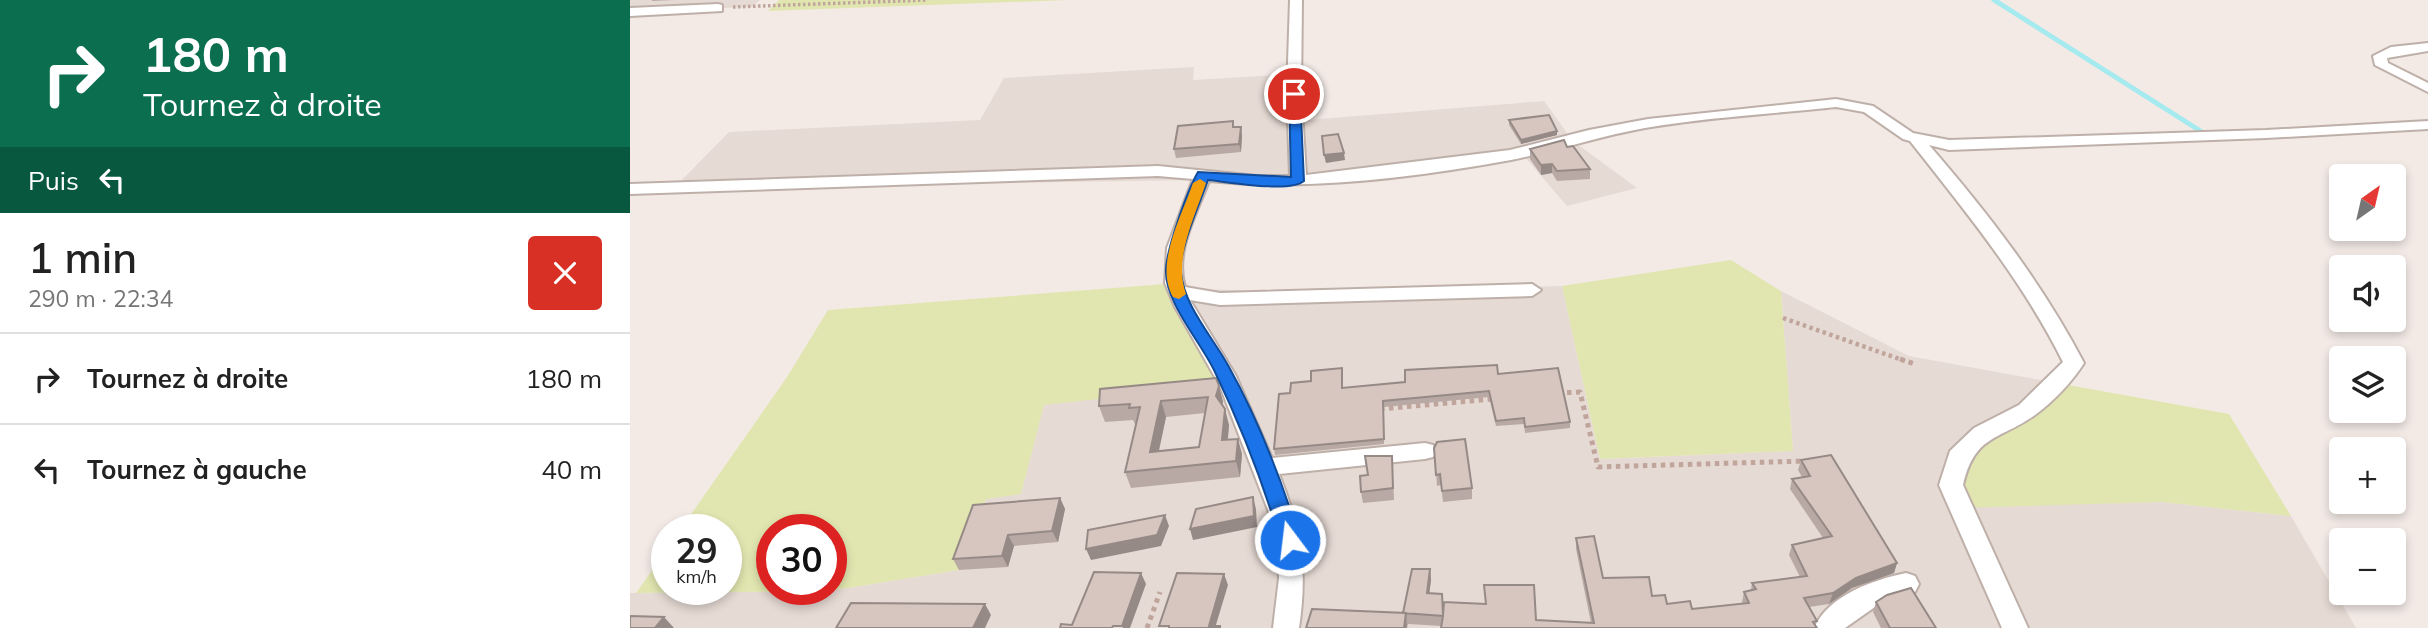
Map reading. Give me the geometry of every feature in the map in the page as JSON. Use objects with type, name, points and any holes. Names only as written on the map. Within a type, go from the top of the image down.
[{"type":"street","points":[[685,10],[697,0]]},
{"type":"street","points":[[1296,0],[1294,94],[1298,181]]},
{"type":"street","points":[[630,12],[718,8]]},
{"type":"street","points":[[2428,47],[2391,51],[2380,55],[2382,65],[2428,88]]},
{"type":"street","points":[[630,189],[1143,171],[1257,181],[1298,181],[1398,171],[1519,154],[1630,125],[1828,104],[1852,104],[1868,109],[1916,139],[1959,146],[2428,125]]},
{"type":"street","points":[[1916,139],[2010,254],[2043,304],[2074,363],[2057,383],[2027,410],[1982,434],[1958,457],[1951,485],[2015,628]]},
{"type":"street","points":[[1203,175],[1174,260],[1174,281],[1229,382],[1281,508],[1291,550],[1293,581],[1286,628]]},
{"type":"street","points":[[1178,292],[1220,299],[1532,290]]},
{"type":"street","points":[[1264,467],[1425,451]]},
{"type":"street","points":[[1827,628],[1848,607],[1876,590],[1906,584]]},
{"type":"path","points":[[718,8],[928,0]]},
{"type":"path","points":[[1783,318],[1915,364]]},
{"type":"path","points":[[1554,393],[1580,392],[1598,467],[1819,460]]},
{"type":"path","points":[[1377,410],[1500,398]]},
{"type":"path","points":[[1147,628],[1160,592]]},
{"type":"shaded area","points":[[630,0],[760,0],[752,7],[630,12]]},
{"type":"shaded area","points":[[1194,67],[1193,80],[1295,74],[1295,121],[1544,101],[1573,141],[1637,188],[1567,206],[1525,157],[1402,176],[1290,185],[1201,180],[674,188],[729,132],[980,120],[1004,78]]},
{"type":"shaded area","points":[[1174,281],[1202,289],[1268,291],[1562,286],[1600,459],[1793,451],[1781,291],[1909,356],[2057,383],[2162,502],[2291,516],[2329,581],[2329,605],[2343,605],[2356,628],[630,628],[630,593],[651,593],[651,605],[742,605],[742,592],[756,592],[756,605],[847,605],[847,588],[959,570],[986,499],[1021,493],[1044,405],[1222,384]]},
{"type":"green space","points":[[779,0],[1068,0],[768,11]]},
{"type":"green space","points":[[1731,260],[1781,291],[1793,451],[1600,459],[1562,286]]},
{"type":"green space","points":[[1166,284],[1223,385],[1044,405],[1021,494],[986,499],[959,570],[847,588],[847,514],[756,514],[756,592],[742,592],[742,514],[691,514],[787,377],[828,310]]},
{"type":"green space","points":[[2057,383],[2229,414],[2291,516],[2162,502],[1959,508],[1958,457]]},
{"type":"green space","points":[[651,572],[651,593],[636,593]]},
{"type":"building","points":[[1549,115],[1557,131],[1521,140],[1509,120]]},
{"type":"building","points":[[1233,121],[1233,127],[1241,127],[1239,144],[1174,149],[1178,126]]},
{"type":"building","points":[[1338,134],[1344,153],[1324,155],[1322,136]]},
{"type":"building","points":[[1564,140],[1567,147],[1573,146],[1590,169],[1557,171],[1552,164],[1541,165],[1530,149]]},
{"type":"building","points":[[1497,365],[1498,374],[1558,368],[1570,422],[1525,427],[1524,418],[1496,421],[1489,391],[1383,401],[1384,439],[1274,449],[1279,394],[1290,393],[1291,383],[1311,381],[1311,371],[1342,368],[1342,388],[1405,382],[1405,370]]},
{"type":"building","points":[[1216,378],[1219,386],[1216,396],[1225,409],[1222,440],[1238,439],[1236,461],[1125,472],[1140,407],[1129,408],[1130,404],[1099,406],[1100,389]],"holes":[[[1208,397],[1199,447],[1150,452],[1161,401]]]},
{"type":"building","points":[[1465,439],[1472,488],[1442,491],[1440,474],[1436,475],[1434,448],[1437,442]]},
{"type":"building","points":[[1831,455],[1897,563],[1856,578],[1833,593],[1804,598],[1817,621],[1813,622],[1817,628],[1441,628],[1443,616],[1403,613],[1412,569],[1430,569],[1427,593],[1442,594],[1443,615],[1444,602],[1486,604],[1484,585],[1534,585],[1536,620],[1594,623],[1576,538],[1594,536],[1603,578],[1649,577],[1652,596],[1665,595],[1667,604],[1690,601],[1692,609],[1749,603],[1744,592],[1756,589],[1752,583],[1807,576],[1792,545],[1832,536],[1792,479],[1810,476],[1801,460]]},
{"type":"building","points":[[1365,456],[1392,456],[1393,488],[1361,492],[1360,476],[1368,475]]},
{"type":"building","points":[[1253,497],[1254,516],[1190,529],[1196,509]]},
{"type":"building","points":[[1060,498],[1052,531],[1008,535],[1002,556],[953,559],[973,505]]},
{"type":"building","points":[[1165,515],[1157,535],[1086,549],[1088,530]]},
{"type":"building","points":[[1094,572],[1141,573],[1122,626],[1060,628],[1061,624],[1072,625]]},
{"type":"building","points":[[1177,573],[1224,574],[1209,626],[1220,628],[1159,626]]},
{"type":"building","points":[[1911,588],[1936,628],[1890,628],[1876,602],[1887,595]]},
{"type":"building","points":[[851,603],[985,604],[973,628],[836,628]]},
{"type":"building","points":[[1312,609],[1406,613],[1404,628],[1306,628]]},
{"type":"building","points":[[630,616],[664,617],[655,628],[630,628]]},
{"type":"waterway","points":[[1994,0],[2202,132]]},
{"type":"slow traffic","points":[[1179,294],[1174,281],[1174,260],[1200,183]]},
{"type":"route","points":[[1290,540],[1277,497],[1229,382],[1183,303],[1173,271],[1174,260],[1203,175],[1257,181],[1298,181],[1294,94]]}]
